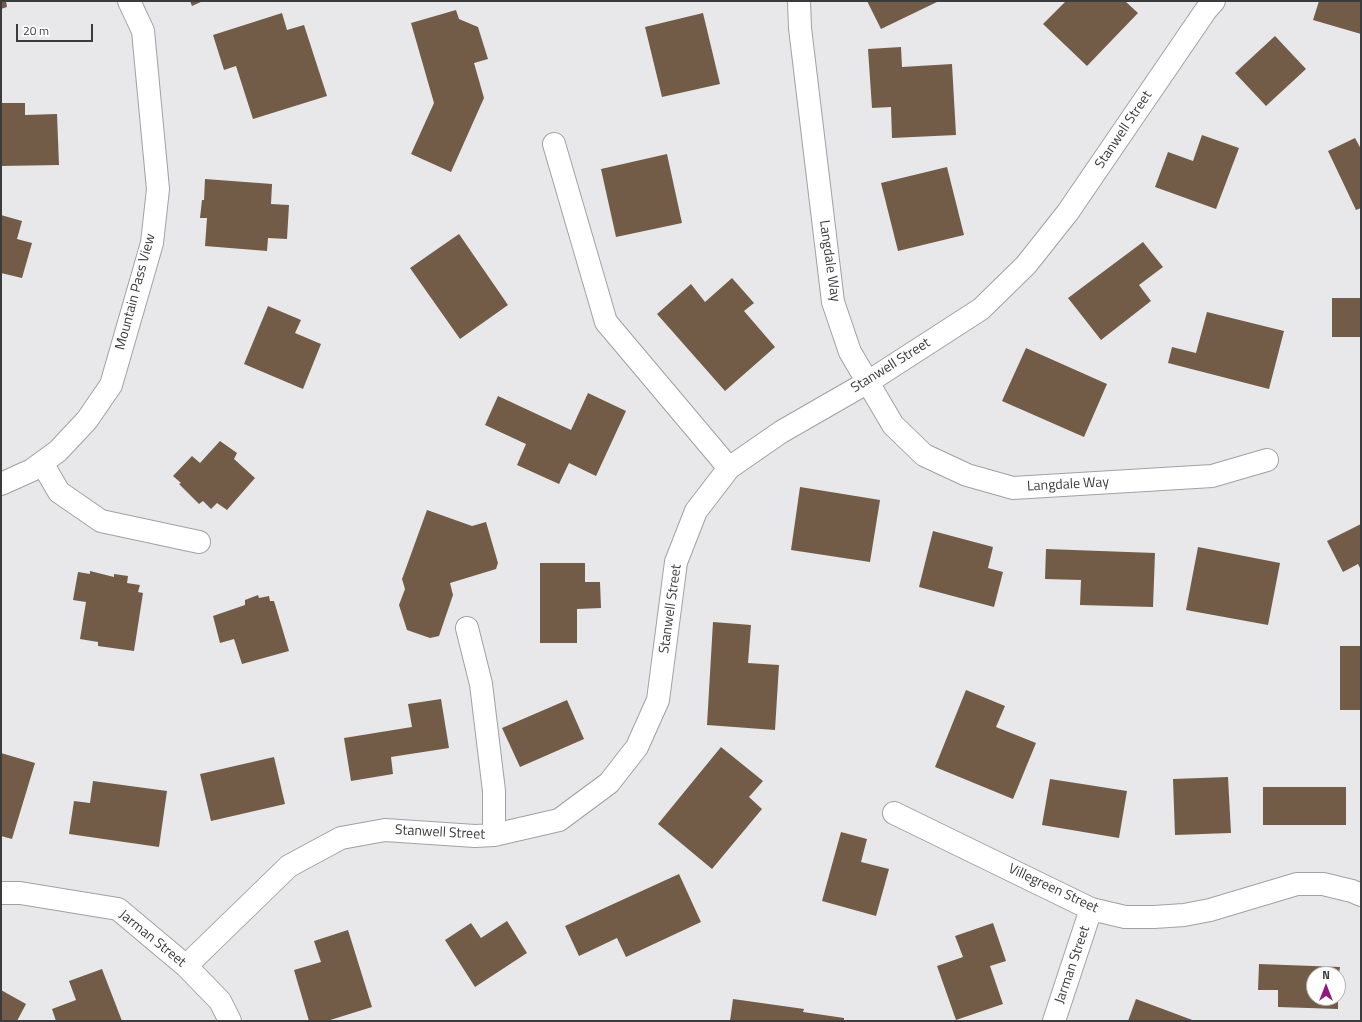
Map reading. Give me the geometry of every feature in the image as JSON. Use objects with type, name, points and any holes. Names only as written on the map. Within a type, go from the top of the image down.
[{"type":"street","name":"Mountain Pass View","points":[[1,484],[32,470],[58,451],[87,420],[110,385],[152,243],[158,181],[143,31],[129,1]]},
{"type":"street","name":"Langdale Way","points":[[799,1],[800,28],[833,302],[850,352],[893,425],[924,455],[967,475],[1013,488],[1212,476],[1267,460]]},
{"type":"street","name":"Stanwell Street","points":[[186,966],[288,866],[341,838],[385,830],[475,836],[494,835],[559,820],[609,783],[637,747],[658,700],[676,562],[696,511],[730,468],[781,432],[868,382],[981,309],[1026,265],[1068,212],[1206,10],[1214,1]]},
{"type":"street","points":[[554,144],[606,322],[730,468]]},
{"type":"street","points":[[42,463],[60,492],[101,521],[198,542]]},
{"type":"street","points":[[467,628],[481,684],[494,790],[494,835]]},
{"type":"street","name":"Villegreen Street","points":[[894,813],[1092,909],[1125,917],[1184,915],[1210,910],[1297,884],[1323,884],[1352,891],[1361,895]]},
{"type":"street","name":"Jarman Street","points":[[1,892],[118,909],[186,966],[220,1001],[230,1021]]},
{"type":"street","name":"Jarman Street","points":[[1054,1021],[1092,909]]},
{"type":"building","points":[[1,1],[6,1],[7,7],[1,9]]},
{"type":"building","points":[[190,1],[203,1],[192,6]]},
{"type":"building","points":[[867,1],[939,1],[881,29]]},
{"type":"building","points":[[1066,1],[1125,1],[1138,13],[1087,66],[1043,24]]},
{"type":"building","points":[[1319,1],[1361,1],[1361,34],[1313,20]]},
{"type":"building","points":[[456,10],[459,19],[478,27],[488,59],[474,63],[484,98],[451,172],[411,154],[434,103],[411,23]]},
{"type":"building","points":[[282,13],[287,30],[304,25],[327,96],[253,119],[236,66],[224,70],[213,35]]},
{"type":"building","points":[[703,13],[720,84],[662,97],[645,27]]},
{"type":"building","points":[[1275,36],[1306,69],[1266,106],[1235,73]]},
{"type":"building","points":[[901,47],[902,67],[952,64],[956,135],[892,138],[891,107],[872,108],[868,49]]},
{"type":"building","points":[[1,103],[25,103],[25,115],[57,114],[59,165],[1,166]]},
{"type":"building","points":[[1202,135],[1239,148],[1216,209],[1155,187],[1168,152],[1193,161]]},
{"type":"building","points":[[1355,138],[1361,149],[1361,208],[1356,210],[1328,151]]},
{"type":"building","points":[[667,154],[682,223],[616,237],[601,169]]},
{"type":"building","points":[[947,167],[964,235],[898,251],[881,183]]},
{"type":"building","points":[[205,179],[272,184],[271,204],[289,205],[287,239],[268,238],[267,251],[205,246],[207,218],[200,218],[202,200],[204,200]]},
{"type":"building","points":[[1,215],[22,221],[17,239],[32,243],[22,278],[1,273]]},
{"type":"building","points":[[459,234],[508,305],[460,339],[410,268]]},
{"type":"building","points":[[1143,242],[1163,267],[1139,285],[1151,301],[1101,340],[1068,298]]},
{"type":"building","points":[[732,278],[754,303],[744,311],[775,347],[725,391],[657,314],[691,284],[705,302]]},
{"type":"building","points":[[1332,298],[1361,298],[1361,337],[1332,337]]},
{"type":"building","points":[[268,306],[301,320],[295,333],[321,344],[303,389],[244,364]]},
{"type":"building","points":[[1207,312],[1284,331],[1269,389],[1168,363],[1172,347],[1196,353]]},
{"type":"building","points":[[1026,348],[1107,384],[1084,437],[1002,401]]},
{"type":"building","points":[[588,393],[626,411],[596,476],[569,463],[559,484],[517,465],[526,444],[485,425],[498,396],[571,430]]},
{"type":"building","points":[[220,441],[237,453],[234,459],[255,478],[227,510],[217,503],[211,509],[203,501],[199,504],[173,476],[192,456],[200,463]]},
{"type":"building","points":[[800,487],[880,500],[870,562],[791,550]]},
{"type":"building","points":[[427,510],[472,526],[486,522],[498,563],[496,569],[450,583],[453,595],[439,636],[430,638],[407,630],[399,605],[405,589],[402,579]]},
{"type":"building","points":[[1361,524],[1361,570],[1358,564],[1343,572],[1327,541]]},
{"type":"building","points":[[933,531],[993,547],[988,568],[1003,572],[994,607],[919,587]]},
{"type":"building","points":[[1198,547],[1280,563],[1268,625],[1186,610]]},
{"type":"building","points":[[1046,549],[1155,553],[1153,607],[1080,605],[1081,580],[1045,579]]},
{"type":"building","points":[[540,563],[585,563],[585,582],[600,582],[601,608],[577,609],[577,643],[540,643]]},
{"type":"building","points":[[90,571],[114,577],[114,574],[128,576],[127,583],[140,585],[138,592],[143,593],[134,651],[98,646],[98,642],[80,639],[86,602],[73,600],[78,572],[90,574]]},
{"type":"building","points":[[258,595],[259,598],[269,596],[270,601],[274,601],[289,651],[242,664],[234,639],[220,643],[213,616],[245,605],[245,600]]},
{"type":"building","points":[[713,622],[751,625],[748,663],[779,665],[775,730],[707,725]]},
{"type":"building","points":[[1340,646],[1361,646],[1361,710],[1340,710]]},
{"type":"building","points":[[966,690],[1005,706],[996,727],[1036,743],[1013,799],[935,767]]},
{"type":"building","points":[[441,699],[449,748],[391,757],[393,774],[351,781],[344,738],[412,727],[408,704]]},
{"type":"building","points":[[567,700],[584,739],[520,767],[502,728]]},
{"type":"building","points":[[721,747],[763,781],[749,797],[762,809],[712,869],[658,824]]},
{"type":"building","points":[[1,753],[35,763],[12,839],[1,836]]},
{"type":"building","points":[[274,757],[285,804],[211,821],[200,774]]},
{"type":"building","points":[[1228,777],[1231,833],[1175,835],[1173,779]]},
{"type":"building","points":[[1050,779],[1127,791],[1119,838],[1042,825]]},
{"type":"building","points":[[93,781],[167,791],[159,847],[69,834],[74,801],[90,803]]},
{"type":"building","points":[[1263,787],[1346,787],[1346,825],[1263,825]]},
{"type":"building","points":[[841,832],[867,839],[861,862],[889,869],[876,916],[822,901]]},
{"type":"building","points":[[679,874],[701,922],[626,957],[617,938],[579,956],[565,926]]},
{"type":"building","points":[[507,921],[527,953],[475,987],[445,940],[471,923],[481,938]]},
{"type":"building","points":[[993,923],[1006,961],[990,966],[1003,1004],[956,1020],[937,966],[963,957],[955,936]]},
{"type":"building","points":[[348,930],[372,1007],[327,1021],[309,1021],[294,970],[321,962],[314,941]]},
{"type":"building","points":[[1259,964],[1313,966],[1306,966],[1306,1006],[1338,1006],[1338,1009],[1278,1007],[1278,990],[1258,990]]},
{"type":"building","points":[[102,969],[122,1021],[56,1021],[52,1009],[76,1000],[69,981]]},
{"type":"building","points":[[1,990],[26,1004],[17,1021],[1,1021]]},
{"type":"building","points":[[733,999],[804,1009],[803,1012],[844,1018],[844,1021],[730,1021]]},
{"type":"building","points":[[1136,999],[1195,1021],[1128,1021]]}]
